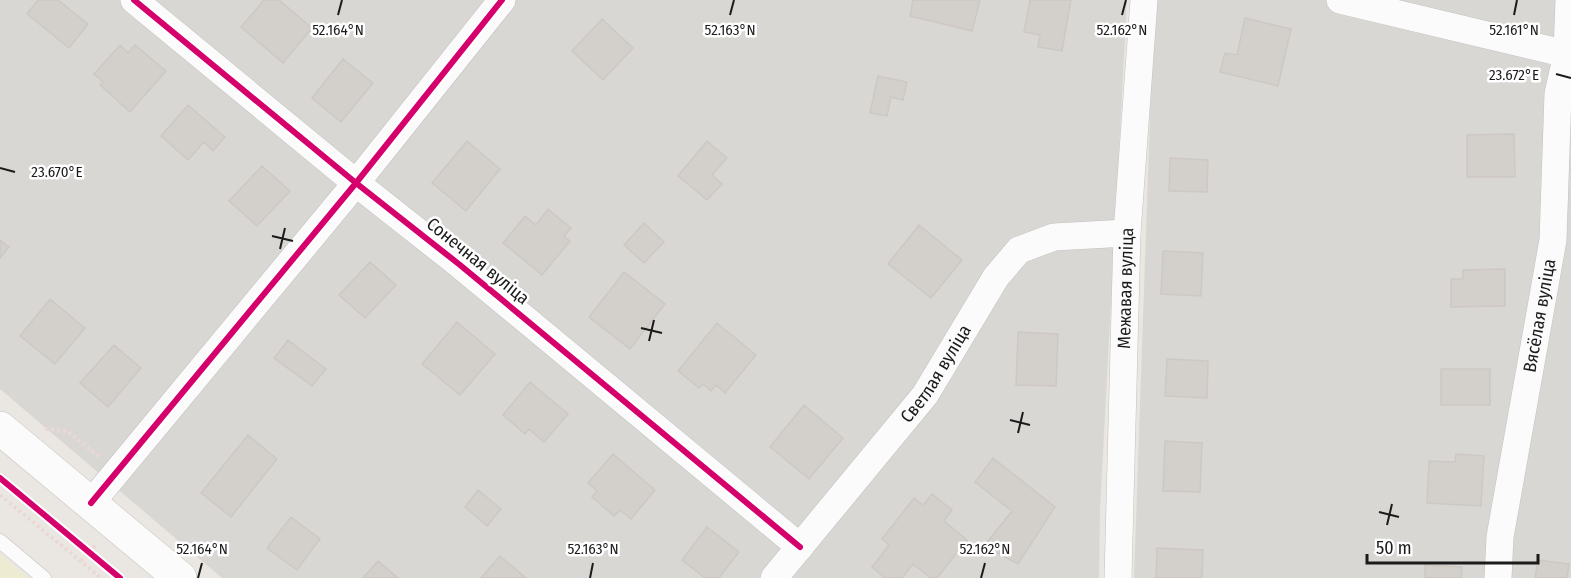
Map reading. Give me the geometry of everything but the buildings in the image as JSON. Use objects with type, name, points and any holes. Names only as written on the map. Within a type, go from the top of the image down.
[{"type":"street","name":"Сонечная вуліца","points":[[134,0],[356,183],[460,264],[800,547]]},
{"type":"street","points":[[91,503],[356,183],[502,0]]},
{"type":"street","name":"Межавая вуліца","points":[[1118,578],[1126,233],[1144,0]]},
{"type":"street","points":[[1340,0],[1569,55]]},
{"type":"street","name":"Вясёлая вуліца","points":[[1498,578],[1500,537],[1553,240],[1558,94],[1569,55],[1569,0]]},
{"type":"street","name":"Светлая вуліца","points":[[774,578],[925,395],[996,276],[1019,250],[1054,237],[1126,233]]},
{"type":"street","points":[[0,428],[180,578]]},
{"type":"lane","points":[[0,541],[44,578]]},
{"type":"path","points":[[0,495],[100,578]]},
{"type":"path","points":[[80,545],[97,559]]},
{"type":"path","points":[[81,561],[96,545]]},
{"type":"shaded area","points":[[0,0],[1127,0],[1100,509],[1099,578],[222,578],[0,389]]},
{"type":"shaded area","points":[[1154,0],[1571,0],[1571,578],[1134,578]]},
{"type":"green space","points":[[0,554],[29,578],[0,578]]},
{"type":"cycle path","points":[[134,0],[356,183],[460,265],[800,547]]},
{"type":"cycle path","points":[[91,503],[356,183],[502,0]]},
{"type":"cycle path","points":[[0,478],[120,578]]}]
